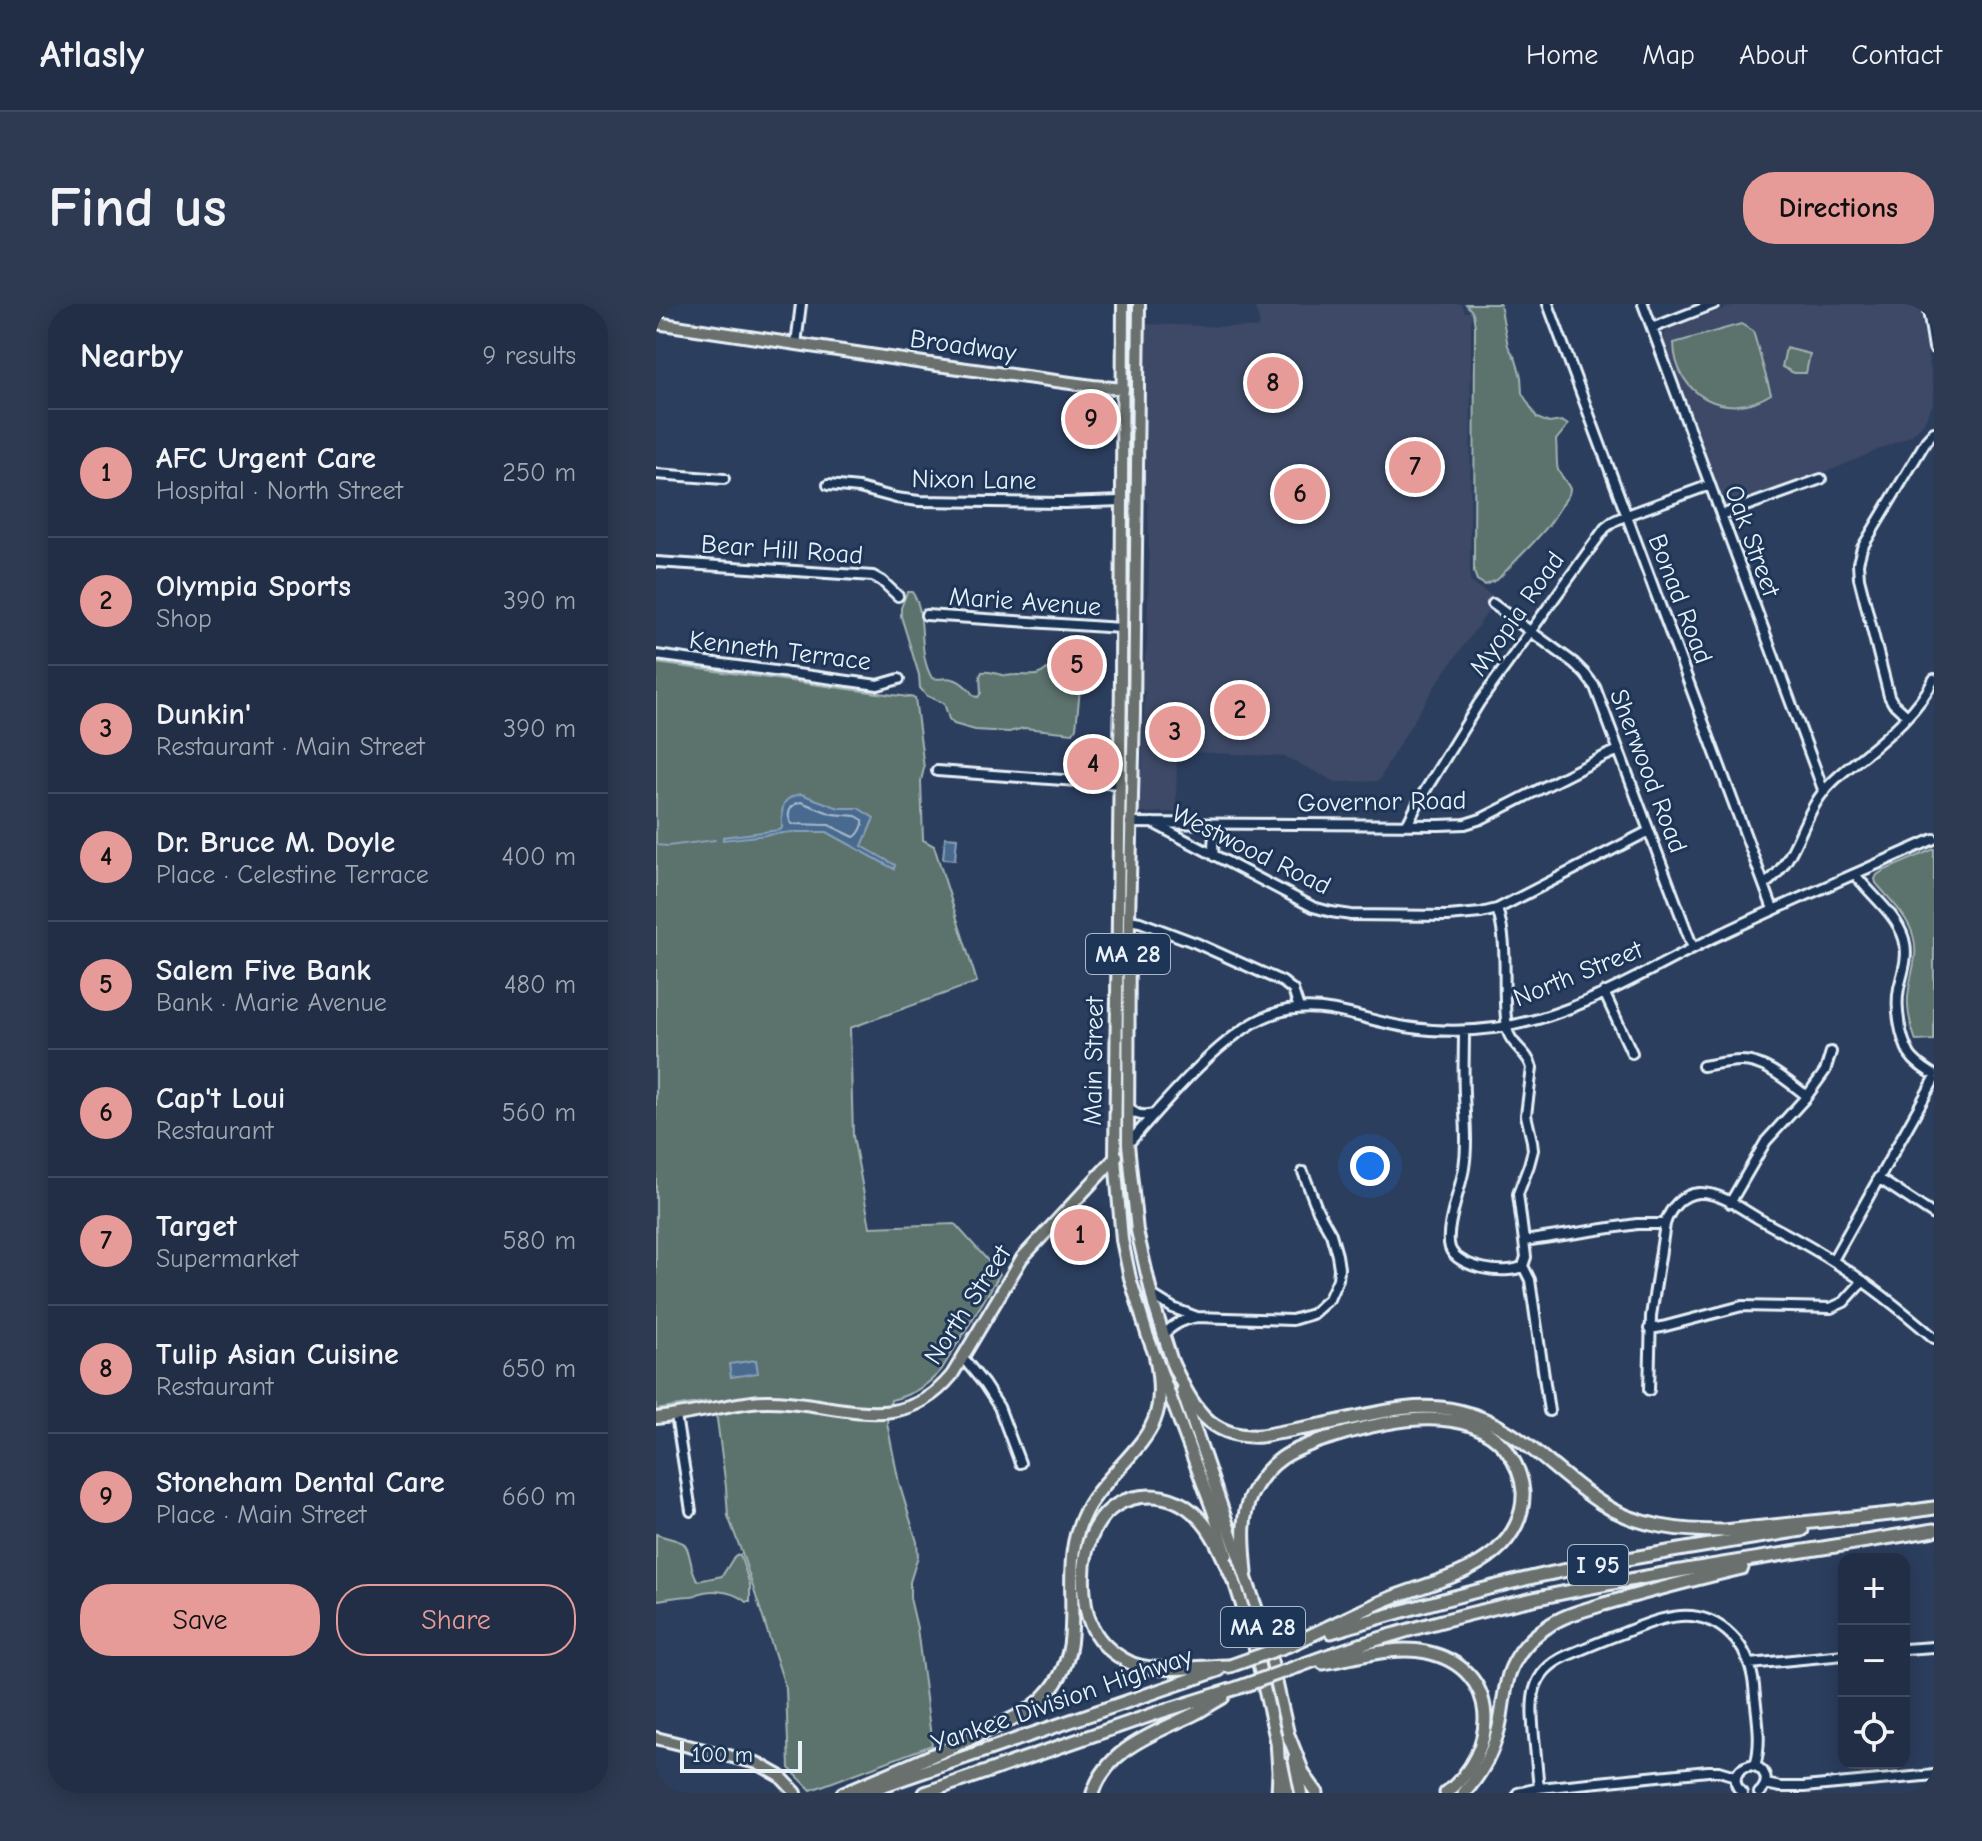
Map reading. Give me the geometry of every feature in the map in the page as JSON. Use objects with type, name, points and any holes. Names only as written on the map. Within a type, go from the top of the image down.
[{"type":"highway","points":[[843,1793],[1007,1722],[1034,1706],[1053,1687],[1063,1668],[1071,1640],[1072,1553],[1076,1533],[1089,1504],[1146,1437],[1154,1423],[1160,1396],[1156,1359]]},
{"type":"highway","points":[[1172,1363],[1188,1398],[1198,1410],[1211,1423],[1232,1433],[1261,1436],[1410,1408],[1459,1411],[1493,1423],[1511,1434],[1602,1504],[1634,1519],[1664,1527],[1724,1531],[1910,1512]]},
{"type":"highway","points":[[1246,1573],[1244,1521],[1252,1493],[1280,1459],[1305,1446],[1374,1425],[1420,1418],[1464,1424],[1489,1434],[1511,1456],[1521,1481],[1522,1506],[1513,1531],[1495,1552],[1470,1568],[1386,1601],[1292,1644]]},
{"type":"highway","points":[[1230,1666],[1143,1667],[1109,1649],[1095,1633],[1085,1605],[1085,1557],[1093,1531],[1110,1511],[1133,1499],[1160,1496],[1179,1503],[1202,1521],[1234,1581]]},
{"type":"highway","name":"Yankee Division Highway","points":[[860,1793],[1292,1644],[1428,1603],[1556,1573],[1934,1508]]},
{"type":"highway","name":"Yankee Division Highway","points":[[925,1793],[1336,1653],[1454,1619],[1679,1571],[1934,1530]]},
{"type":"highway","points":[[1464,1793],[1482,1771],[1494,1748],[1513,1666],[1528,1643],[1550,1624],[1648,1591],[1839,1545]]},
{"type":"highway","points":[[1299,1666],[1415,1650],[1439,1655],[1461,1668],[1480,1693],[1486,1725],[1483,1742],[1472,1765],[1446,1793]]},
{"type":"highway","points":[[1093,1793],[1105,1769],[1123,1752],[1237,1688]]},
{"type":"highway","points":[[1278,1793],[1283,1739]]},
{"type":"highway","points":[[1283,1739],[1317,1793]]},
{"type":"main road","name":"Main Street","points":[[1123,304],[1117,1205],[1134,1292],[1213,1511],[1301,1793]]},
{"type":"main road","name":"Main Street","points":[[1139,304],[1128,1144],[1137,1231],[1163,1335],[1266,1636],[1283,1739],[1288,1793]]},
{"type":"main road","name":"Broadway","points":[[656,323],[1123,389]]},
{"type":"main road","name":"North Street","points":[[656,1418],[764,1401],[852,1411],[894,1411],[916,1405],[937,1391],[952,1375],[1022,1258],[1128,1144]]},
{"type":"main road","points":[[656,1738],[757,1763],[780,1776],[796,1793]]},
{"type":"street","points":[[796,344],[801,304]]},
{"type":"street","name":"Bonad Road","points":[[1548,304],[1773,909]]},
{"type":"street","name":"Oak Street","points":[[1643,304],[1824,792]]},
{"type":"street","points":[[1652,328],[1714,304]]},
{"type":"street","points":[[1927,304],[1934,348]]},
{"type":"street","points":[[1907,716],[1889,696],[1859,578],[1858,563],[1864,543],[1934,432]]},
{"type":"street","points":[[656,474],[724,479]]},
{"type":"street","points":[[1721,515],[1821,479]]},
{"type":"street","name":"Nixon Lane","points":[[828,485],[859,488],[919,501],[1121,501]]},
{"type":"street","name":"Myopia Road","points":[[1407,825],[1465,725],[1600,533],[1627,515],[1710,485]]},
{"type":"street","name":"Bear Hill Road","points":[[656,562],[873,576],[898,596]]},
{"type":"street","name":"Sherwood Road","points":[[1493,604],[1574,663],[1599,694],[1693,948]]},
{"type":"street","name":"Marie Avenue","points":[[926,615],[1121,628]]},
{"type":"street","name":"Kenneth Terrace","points":[[656,655],[880,685],[899,679]]},
{"type":"street","points":[[1765,884],[1781,869],[1824,792],[1907,716],[1934,679]]},
{"type":"street","name":"Governor Road","points":[[1130,823],[1454,825],[1476,821],[1619,750]]},
{"type":"street","points":[[937,771],[1119,784]]},
{"type":"street","name":"Westwood Road","points":[[1153,823],[1313,907],[1340,914],[1463,916],[1497,909],[1649,831]]},
{"type":"street","points":[[1214,856],[1214,835],[1220,824]]},
{"type":"street","name":"North Street","points":[[1128,1144],[1206,1061],[1246,1028],[1268,1015],[1299,1008],[1327,1008],[1418,1029],[1464,1031],[1507,1026],[1549,1015],[1604,992],[1773,909],[1934,839]]},
{"type":"street","points":[[1833,1260],[1934,1077],[1910,1055],[1902,1031],[1898,1004],[1906,956],[1903,935],[1855,874]]},
{"type":"street","points":[[1464,1031],[1467,1149],[1450,1229],[1450,1246],[1457,1258],[1477,1266],[1500,1271],[1517,1270],[1523,1266],[1526,1257],[1518,1194],[1533,1150],[1526,1115],[1532,1068],[1527,1057],[1511,1041],[1507,1026],[1502,935],[1497,909]]},
{"type":"street","points":[[1129,920],[1196,943],[1283,982],[1293,990],[1299,1008]]},
{"type":"street","points":[[1604,992],[1632,1053]]},
{"type":"street","points":[[1730,1203],[1766,1141],[1825,1071],[1831,1052]]},
{"type":"street","points":[[1703,1066],[1740,1061],[1756,1063],[1807,1096]]},
{"type":"street","points":[[1128,1096],[1129,1107],[1136,1113],[1145,1115],[1157,1111]]},
{"type":"street","points":[[1163,1335],[1176,1323],[1197,1317],[1292,1320],[1312,1314],[1329,1299],[1338,1279],[1337,1255],[1331,1234],[1303,1172]]},
{"type":"street","points":[[1878,1178],[1934,1215]]},
{"type":"street","points":[[1649,1390],[1649,1329],[1665,1224],[1671,1209],[1690,1195],[1705,1193],[1730,1203],[1833,1260],[1934,1338]]},
{"type":"street","points":[[1524,1241],[1637,1224],[1665,1224]]},
{"type":"street","points":[[1523,1266],[1530,1277],[1549,1411]]},
{"type":"street","points":[[1649,1329],[1742,1306],[1831,1308],[1844,1302],[1863,1281]]},
{"type":"street","points":[[1152,1295],[1173,1308],[1197,1317]]},
{"type":"street","points":[[963,1358],[999,1407],[1020,1463]]},
{"type":"street","points":[[676,1416],[691,1511]]},
{"type":"street","points":[[1539,1788],[1532,1700],[1536,1683],[1543,1673],[1560,1658],[1656,1620],[1681,1615],[1707,1620],[1723,1628],[1736,1640],[1750,1664],[1759,1740],[1755,1766]]},
{"type":"street","points":[[1910,1649],[1934,1647]]},
{"type":"street","points":[[1750,1664],[1838,1656]]},
{"type":"street","points":[[1742,1793],[1736,1786],[1736,1776],[1742,1768],[1750,1765],[1764,1773],[1766,1784],[1759,1793]]},
{"type":"street","points":[[1518,1793],[1539,1788],[1708,1771],[1736,1776]]},
{"type":"street","points":[[1766,1784],[1804,1787],[1934,1775]]},
{"type":"shaded area","points":[[1254,304],[1461,304],[1465,312],[1471,312],[1470,582],[1497,599],[1435,686],[1379,781],[1336,782],[1286,757],[1177,751],[1176,812],[1141,813],[1138,810],[1139,777],[1142,770],[1145,691],[1141,691],[1147,642],[1149,561],[1148,503],[1144,497],[1145,324],[1256,328],[1260,324]]},
{"type":"shaded area","points":[[1737,304],[1919,304],[1934,392],[1933,404],[1923,424],[1912,435],[1836,468],[1726,507],[1663,338],[1667,330]]},
{"type":"green space","points":[[1466,304],[1500,304],[1508,346],[1521,377],[1522,393],[1537,418],[1549,423],[1562,421],[1568,425],[1556,440],[1557,468],[1570,489],[1569,494],[1532,544],[1497,580],[1485,585],[1477,580],[1474,572],[1475,326],[1473,313]]},
{"type":"green space","points":[[1741,324],[1753,331],[1771,394],[1737,405],[1706,399],[1683,377],[1674,343]]},
{"type":"green space","points":[[1786,348],[1810,354],[1806,373],[1794,373],[1782,367]]},
{"type":"green space","points":[[907,592],[912,592],[920,611],[924,657],[932,678],[956,680],[978,697],[982,672],[1008,676],[1032,675],[1047,669],[1058,678],[1077,684],[1080,689],[1073,733],[1024,728],[1009,732],[975,730],[954,724],[944,703],[927,696],[920,688],[901,616]]},
{"type":"green space","points":[[656,663],[915,698],[924,768],[921,781],[923,840],[934,846],[977,982],[850,1028],[853,1136],[870,1227],[955,1224],[1000,1274],[942,1369],[919,1389],[891,1400],[887,1423],[899,1483],[917,1542],[918,1556],[910,1582],[910,1598],[917,1628],[932,1745],[811,1790],[789,1768],[786,1689],[728,1516],[717,1419],[709,1401],[656,1410]]},
{"type":"green space","points":[[1934,849],[1934,1040],[1916,1041],[1908,1003],[1915,959],[1913,935],[1902,914],[1875,879],[1883,871]]},
{"type":"green space","points":[[656,1534],[686,1545],[698,1581],[722,1576],[734,1557],[740,1555],[750,1585],[750,1602],[715,1591],[694,1596],[656,1598]]},
{"type":"water","points":[[801,794],[839,808],[858,808],[874,818],[862,846],[895,865],[894,869],[827,832],[793,832],[723,840],[723,837],[780,830],[785,802]]},
{"type":"water","points":[[945,837],[957,838],[955,860],[943,859]]},
{"type":"water","points":[[756,1360],[758,1373],[731,1377],[729,1364]]},
{"type":"waterway","points":[[656,845],[715,840]]},
{"type":"place","name":"Tulip Asian Cuisine","points":[[1273,383]]},
{"type":"place","name":"Stoneham Dental Care","points":[[1091,419]]},
{"type":"place","name":"Target","points":[[1415,467]]},
{"type":"place","name":"Cap't Loui","points":[[1300,494]]},
{"type":"place","name":"Salem Five Bank","points":[[1077,665]]},
{"type":"place","name":"Olympia Sports","points":[[1240,710]]},
{"type":"place","name":"Dunkin'","points":[[1175,732]]},
{"type":"place","name":"Dr. Bruce M. Doyle","points":[[1093,764]]},
{"type":"place","name":"AFC Urgent Care","points":[[1080,1235]]}]
